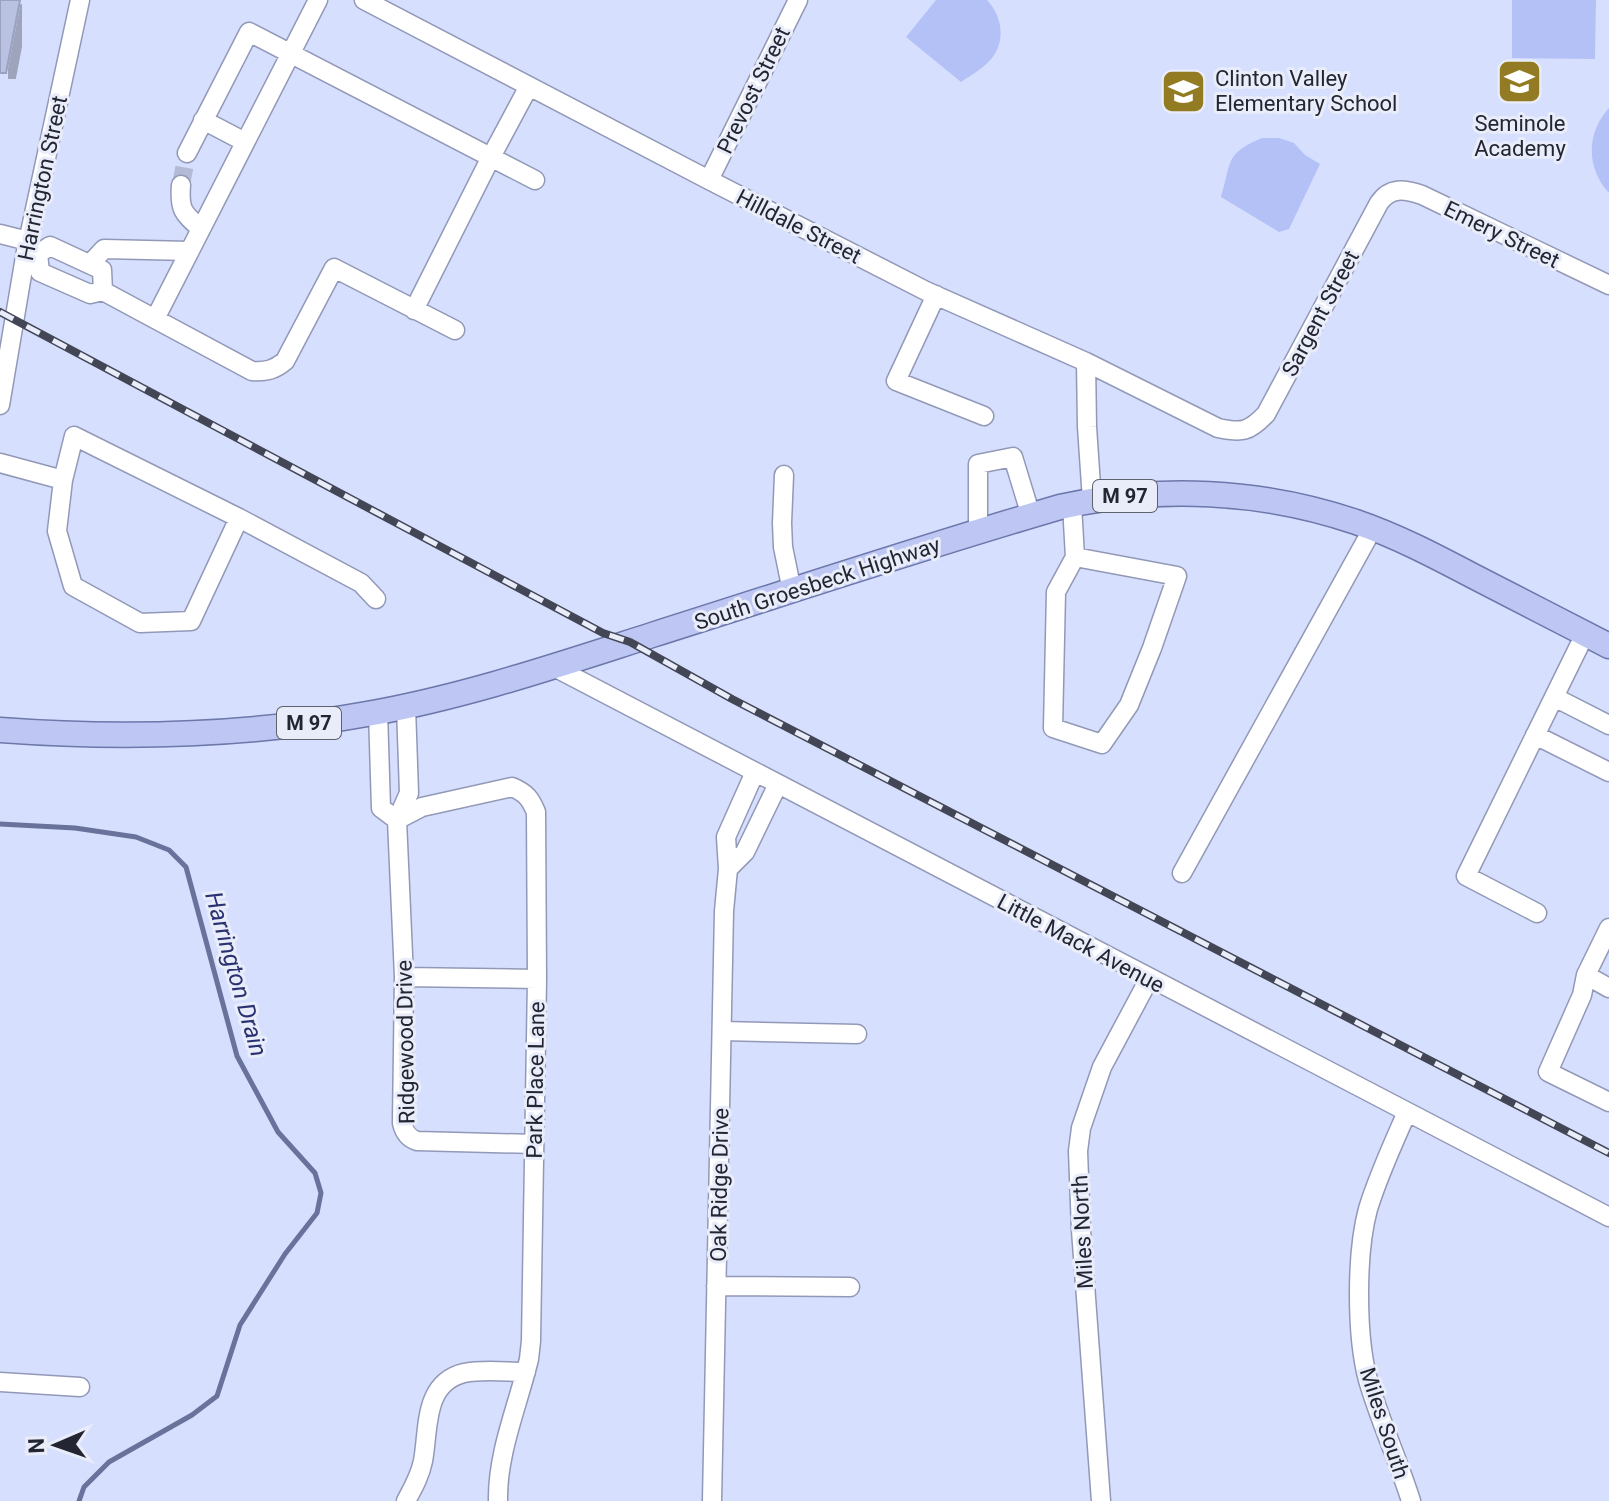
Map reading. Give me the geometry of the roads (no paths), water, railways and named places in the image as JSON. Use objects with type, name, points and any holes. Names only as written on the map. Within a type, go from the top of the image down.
[{"type":"main road","name":"South Groesbeck Highway","points":[[0,730],[160,735],[300,725],[406,707],[554,667],[1031,516],[1082,502],[1128,496],[1177,494],[1262,498],[1331,513],[1414,545],[1609,646]]},
{"type":"street","name":"Harrington Street","points":[[0,400],[80,0]]},
{"type":"street","points":[[155,319],[318,0]]},
{"type":"street","name":"Hilldale Street","points":[[364,0],[936,295],[1086,362],[1218,428],[1242,431]]},
{"type":"street","name":"Prevost Street","points":[[709,180],[798,0]]},
{"type":"street","points":[[187,153],[249,32],[535,180]]},
{"type":"street","points":[[414,310],[529,86]]},
{"type":"street","points":[[203,120],[245,142]]},
{"type":"street","points":[[181,185],[180,199],[184,214],[201,229]]},
{"type":"street","name":"Emery Street","points":[[1393,190],[1422,195],[1609,285]]},
{"type":"street","name":"Sargent Street","points":[[1242,431],[1266,414],[1379,203],[1385,194],[1393,190]]},
{"type":"street","points":[[0,234],[31,249],[50,246],[102,270],[103,291]]},
{"type":"street","points":[[31,249],[40,272],[90,294],[103,291],[252,371],[275,369],[285,361],[334,268],[455,330]]},
{"type":"street","points":[[90,264],[104,249],[189,251]]},
{"type":"street","points":[[936,295],[896,381],[984,416]]},
{"type":"street","points":[[1075,557],[1177,576],[1129,705],[1102,744],[1053,728],[1056,592],[1075,557],[1087,427],[1086,362]]},
{"type":"street","points":[[239,518],[191,621],[140,623],[73,586],[57,531],[63,480],[74,436],[239,518],[361,583],[376,599]]},
{"type":"street","points":[[978,532],[978,464],[1013,457],[1031,516]]},
{"type":"street","points":[[0,463],[63,480]]},
{"type":"street","points":[[784,475],[783,547],[792,591]]},
{"type":"street","points":[[1182,873],[1373,528]]},
{"type":"street","points":[[1537,913],[1466,876],[1585,634]]},
{"type":"street","name":"Little Mack Avenue","points":[[554,667],[1609,1217]]},
{"type":"street","points":[[1554,697],[1609,725]]},
{"type":"street","name":"Ridgewood Drive","points":[[406,707],[409,793],[397,820],[404,977],[403,1130],[417,1141],[534,1144]]},
{"type":"street","name":"Ridgewood Drive","points":[[378,712],[381,808],[397,820]]},
{"type":"street","points":[[1535,735],[1609,772]]},
{"type":"street","name":"Oak Ridge Drive","points":[[712,1501],[724,911],[728,869],[726,837],[755,772]]},
{"type":"street","points":[[728,869],[745,852],[778,784]]},
{"type":"street","name":"Park Place Lane","points":[[397,820],[422,807],[512,787],[525,793],[536,812],[537,979],[531,1341],[526,1372],[501,1464],[498,1501]]},
{"type":"street","points":[[1609,928],[1586,975],[1582,995],[1548,1072],[1609,1102]]},
{"type":"street","points":[[1586,975],[1609,988]]},
{"type":"street","points":[[404,977],[537,979]]},
{"type":"street","name":"Miles North","points":[[1101,1501],[1078,1151],[1081,1128],[1102,1067],[1149,979]]},
{"type":"street","points":[[722,1031],[857,1034]]},
{"type":"street","name":"Miles South","points":[[1407,1112],[1367,1213],[1360,1261],[1360,1310],[1367,1376],[1411,1501]]},
{"type":"street","points":[[716,1286],[850,1287]]},
{"type":"street","points":[[406,1501],[421,1470],[432,1399],[444,1384],[462,1373],[526,1372]]},
{"type":"street","points":[[0,1382],[80,1387]]},
{"type":"waterway","name":"Harrington Drain","points":[[0,824],[75,828],[136,837],[169,850],[186,867],[237,1056],[278,1132],[315,1173],[321,1193],[317,1213],[285,1254],[240,1325],[217,1396],[192,1415],[109,1462],[84,1487],[79,1501]]},
{"type":"tunnel","points":[[181,185],[187,153]]},
{"type":"railway","points":[[0,312],[603,633],[630,642],[732,699],[1609,1153]]},
{"type":"place","name":"Seminole Academy","points":[[1520,82]]},
{"type":"place","name":"Clinton Valley Elementary School","points":[[1184,91]]}]
